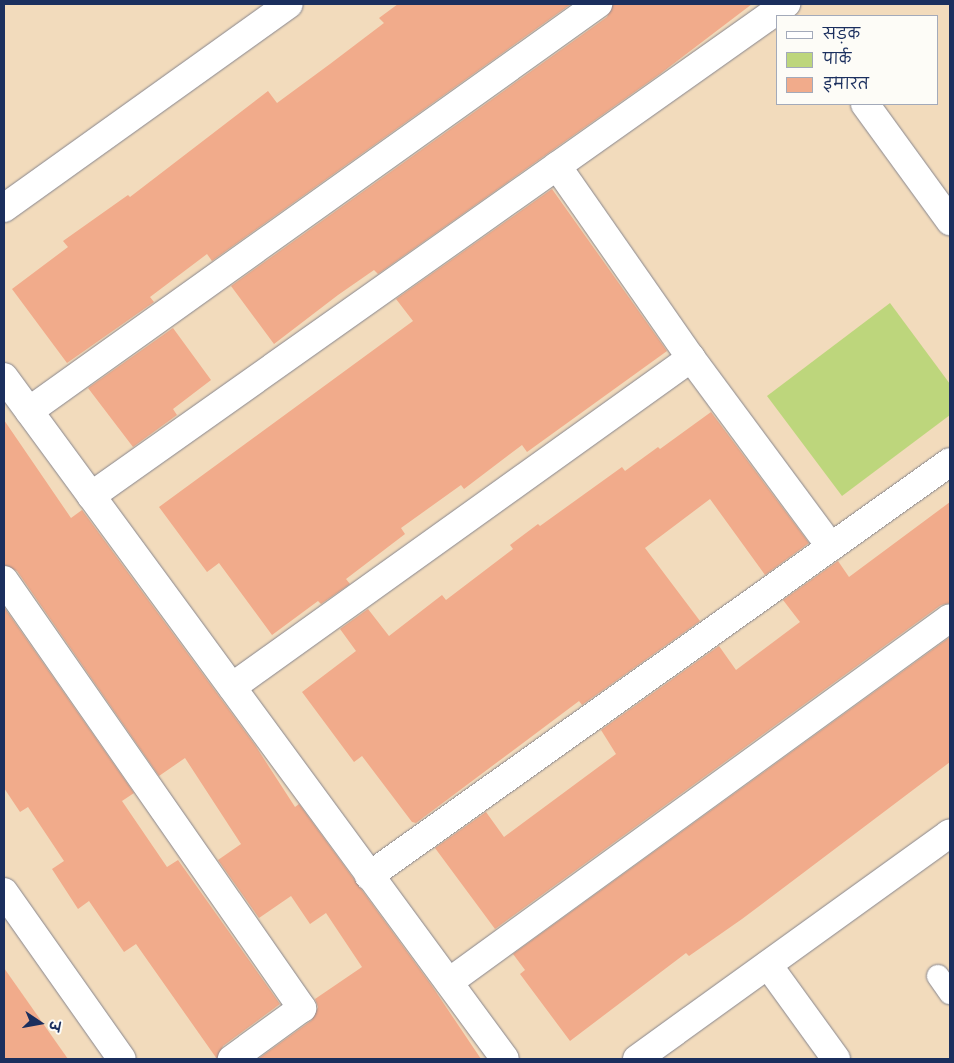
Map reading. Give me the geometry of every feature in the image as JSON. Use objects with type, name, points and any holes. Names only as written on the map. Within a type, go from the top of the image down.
[{"type":"street","points":[[4,208],[289,4]]},
{"type":"street","points":[[29,411],[598,4]]},
{"type":"street","points":[[92,496],[786,4]]},
{"type":"street","points":[[792,4],[800,15]]},
{"type":"street","points":[[866,105],[950,222]]},
{"type":"street","points":[[557,166],[691,358],[831,547]]},
{"type":"street","points":[[232,687],[691,358]]},
{"type":"street","points":[[4,377],[505,1059]]},
{"type":"street","points":[[370,876],[950,462]]},
{"type":"street","points":[[4,580],[302,1008],[232,1059]]},
{"type":"street","points":[[450,982],[950,618]]},
{"type":"street","points":[[637,1059],[950,833]]},
{"type":"street","points":[[4,892],[122,1059]]},
{"type":"street","points":[[768,965],[836,1059]]},
{"type":"green space","points":[[890,303],[950,384],[950,415],[842,496],[767,396]]},
{"type":"building","points":[[398,4],[571,4],[212,261],[207,254],[150,297],[154,302],[67,363],[12,289],[68,247],[63,241],[128,195],[130,197],[268,91],[277,103],[384,23],[379,18]]},
{"type":"building","points":[[613,4],[752,4],[660,74],[378,274],[374,270],[338,295],[274,344],[231,286],[607,17]]},
{"type":"building","points":[[552,189],[667,351],[527,452],[522,445],[464,489],[461,485],[401,528],[405,534],[346,579],[350,584],[321,604],[318,601],[272,635],[219,563],[207,572],[159,507],[413,321],[396,299]]},
{"type":"building","points":[[173,328],[211,380],[173,409],[177,415],[133,447],[88,388]]},
{"type":"building","points":[[711,412],[809,543],[765,575],[710,499],[645,548],[700,621],[582,705],[579,701],[416,823],[412,822],[362,756],[354,762],[302,692],[356,651],[340,629],[368,609],[389,636],[442,595],[446,600],[513,549],[510,545],[538,524],[540,526],[622,467],[625,471],[658,447],[660,449]]},
{"type":"building","points":[[4,420],[71,518],[82,510],[255,745],[295,807],[299,804],[432,986],[481,1059],[258,1059],[312,1020],[318,1007],[315,999],[362,967],[326,913],[310,924],[291,896],[259,918],[218,860],[241,844],[185,758],[159,776],[17,571],[4,565]]},
{"type":"building","points":[[950,502],[950,603],[941,605],[495,929],[435,848],[486,812],[504,837],[616,754],[601,730],[719,646],[736,670],[800,622],[783,600],[838,561],[849,577]]},
{"type":"building","points":[[4,607],[134,793],[122,801],[167,867],[178,860],[280,1004],[223,1046],[217,1059],[136,944],[124,952],[89,901],[78,909],[52,869],[64,861],[28,807],[20,812],[4,788]]},
{"type":"building","points":[[950,637],[950,762],[742,919],[689,956],[686,953],[570,1041],[520,974],[525,970],[513,954]]},
{"type":"building","points":[[4,968],[68,1059],[4,1059]]}]
